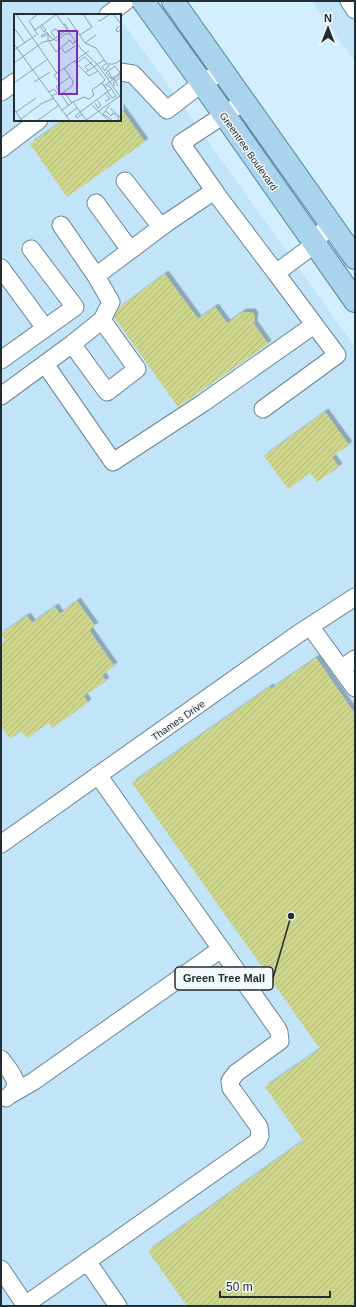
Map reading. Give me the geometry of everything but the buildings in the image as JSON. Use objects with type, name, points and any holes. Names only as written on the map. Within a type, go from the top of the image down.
[{"type":"main road","name":"Greentree Boulevard","points":[[142,1],[202,83],[355,301]]},
{"type":"main road","points":[[173,1],[355,258]]},
{"type":"street","points":[[109,14],[126,1]]},
{"type":"street","points":[[349,1],[355,10]]},
{"type":"street","points":[[121,72],[133,74],[167,110],[202,83],[223,71]]},
{"type":"street","points":[[244,101],[180,143],[337,354],[263,409]]},
{"type":"street","points":[[1,149],[38,121]]},
{"type":"street","points":[[125,181],[161,227]]},
{"type":"street","points":[[96,276],[161,227],[214,191],[216,193]]},
{"type":"street","points":[[96,203],[130,250]]},
{"type":"street","points":[[276,273],[315,244],[330,222]]},
{"type":"street","points":[[1,396],[102,320],[111,302],[96,276],[61,225]]},
{"type":"street","points":[[1,360],[75,307],[31,249]]},
{"type":"street","points":[[1,268],[45,328]]},
{"type":"street","points":[[72,344],[107,392],[137,369],[102,320]]},
{"type":"street","points":[[45,364],[114,462],[204,403],[314,325]]},
{"type":"street","name":"Thames Drive","points":[[1,844],[310,626],[355,597]]},
{"type":"street","points":[[310,626],[355,688]]},
{"type":"street","points":[[341,669],[355,659]]},
{"type":"street","points":[[1,1269],[26,1306],[87,1261],[183,1195],[259,1140],[259,1127],[234,1092],[230,1081],[236,1073],[278,1044],[280,1041],[279,1032],[98,775]]},
{"type":"street","points":[[6,1098],[34,1081],[221,949]]},
{"type":"street","points":[[1,1059],[15,1079],[16,1086],[6,1098]]},
{"type":"street","points":[[87,1261],[118,1306]]},
{"type":"shaded area","points":[[1,1],[108,1],[117,14],[14,14],[14,121],[121,121],[121,19],[355,347],[355,1306],[1,1306]]},
{"type":"shaded area","points":[[311,1],[355,1],[355,61]]},
{"type":"place","name":"Green Tree Mall","points":[[291,916]]}]
